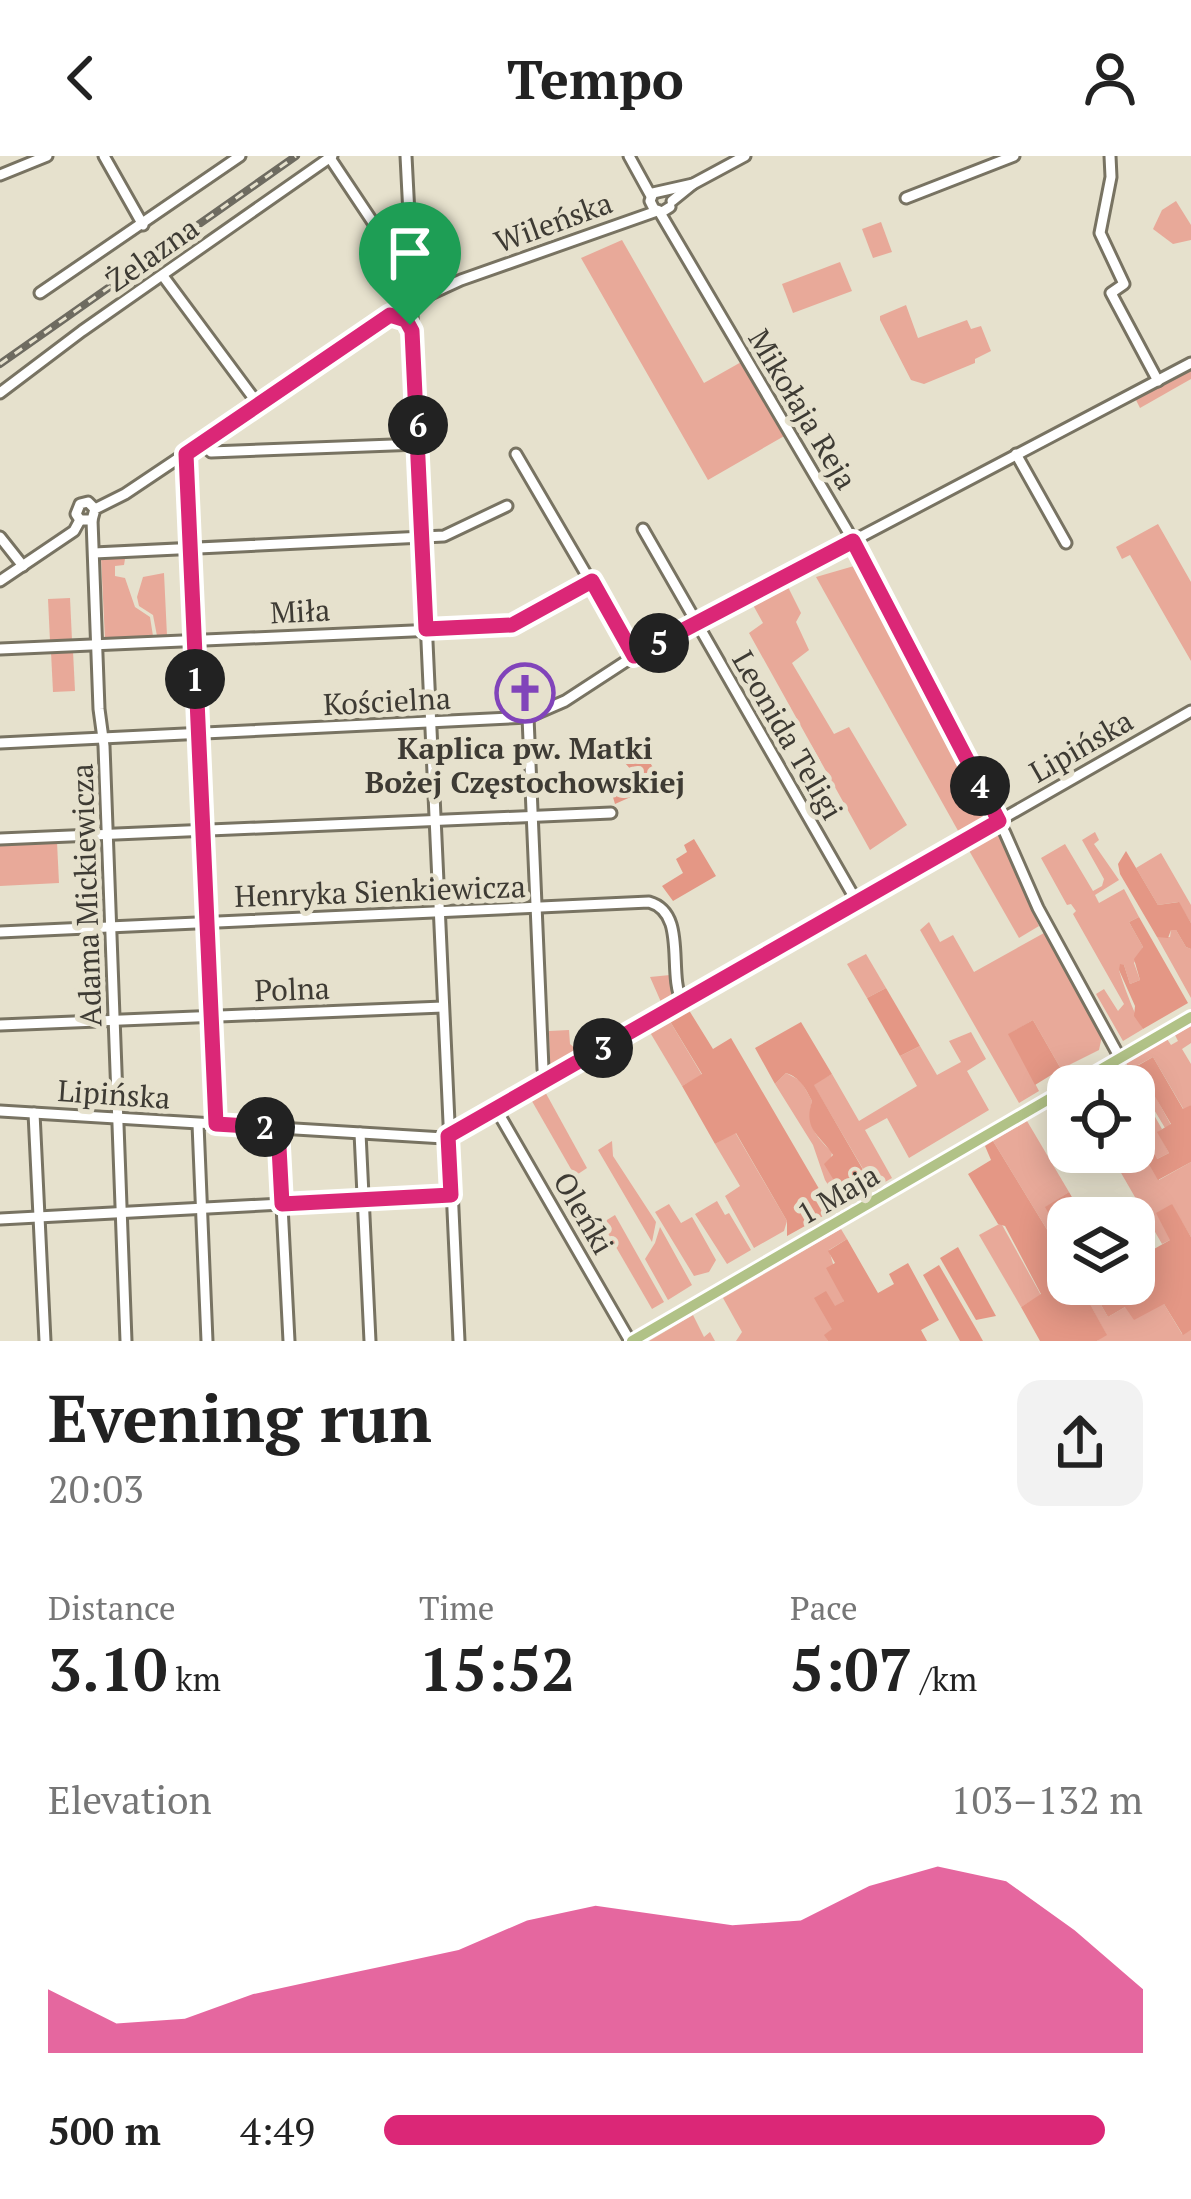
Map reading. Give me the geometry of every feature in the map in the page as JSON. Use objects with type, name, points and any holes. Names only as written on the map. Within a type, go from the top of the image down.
[{"type":"main road","name":"1 Maja","points":[[1108,1065],[1191,1017]]},
{"type":"main road","name":"1 Maja","points":[[631,1341],[1047,1100]]},
{"type":"street","points":[[0,176],[46,156]]},
{"type":"street","points":[[104,156],[143,225]]},
{"type":"street","points":[[40,293],[240,156]]},
{"type":"street","points":[[0,581],[390,315],[422,309],[411,269],[406,156]]},
{"type":"street","points":[[629,156],[661,201],[745,156]]},
{"type":"street","points":[[905,198],[1014,156]]},
{"type":"street","points":[[1110,156],[1111,177],[1100,233],[1124,284],[1111,293],[1158,380]]},
{"type":"street","points":[[331,157],[397,259],[411,269]]},
{"type":"street","name":"Żelazna","points":[[0,393],[331,157]]},
{"type":"street","name":"Wileńska","points":[[418,296],[605,232],[661,201]]},
{"type":"street","name":"Mikołaja Reja","points":[[661,201],[674,233],[853,541],[999,821],[1038,908],[1120,1058]]},
{"type":"street","points":[[163,276],[259,404]]},
{"type":"street","points":[[418,296],[406,297],[423,537],[459,1341]]},
{"type":"street","points":[[390,315],[406,320],[412,331]]},
{"type":"street","name":"Kościelna","points":[[0,742],[528,717],[565,701],[634,656],[1191,363]]},
{"type":"street","points":[[202,443],[211,452],[418,444]]},
{"type":"street","points":[[186,454],[216,1124]]},
{"type":"street","points":[[516,454],[634,656]]},
{"type":"street","points":[[1016,454],[1066,543]]},
{"type":"street","points":[[94,553],[423,537],[456,533],[507,506]]},
{"type":"street","name":"Adama Mickiewicza","points":[[89,517],[103,739],[126,1341]]},
{"type":"street","name":"Leonida Teligi","points":[[643,529],[856,902]]},
{"type":"street","points":[[0,537],[22,566]]},
{"type":"street","name":"Miła","points":[[0,649],[512,625],[592,581]]},
{"type":"street","name":"Lipińska","points":[[0,1111],[448,1136],[1191,711]]},
{"type":"street","points":[[528,717],[534,908],[547,1080]]},
{"type":"street","points":[[0,838],[611,813]]},
{"type":"street","name":"Henryka Sienkiewicza","points":[[0,932],[649,902],[659,904],[671,922],[676,990],[682,1002]]},
{"type":"street","name":"Polna","points":[[0,1025],[443,1007]]},
{"type":"street","name":"Oleńki","points":[[496,1109],[631,1341]]},
{"type":"street","points":[[34,1113],[45,1341]]},
{"type":"street","points":[[198,1124],[207,1341]]},
{"type":"street","points":[[278,1128],[289,1341]]},
{"type":"street","points":[[360,1133],[370,1341]]},
{"type":"street","points":[[0,1219],[451,1195]]},
{"type":"shaded area","points":[[1176,201],[1191,225],[1191,240],[1173,244],[1153,229],[1162,210]]},
{"type":"shaded area","points":[[881,222],[892,252],[873,258],[862,229]]},
{"type":"shaded area","points":[[622,240],[704,383],[743,361],[786,435],[708,480],[581,258]]},
{"type":"shaded area","points":[[840,262],[852,291],[793,313],[782,284]]},
{"type":"shaded area","points":[[906,305],[918,338],[967,320],[971,329],[981,326],[991,351],[975,363],[924,384],[911,380],[880,320]]},
{"type":"shaded area","points":[[1191,369],[1191,379],[1140,408],[1135,398]]},
{"type":"shaded area","points":[[1158,524],[1191,582],[1191,661],[1130,555],[1122,559],[1116,547]]},
{"type":"shaded area","points":[[134,555],[124,565],[115,566],[115,576],[125,578],[135,607],[150,617],[153,636],[105,639],[101,557]]},
{"type":"shaded area","points":[[854,566],[985,815],[980,825],[961,836],[816,577]]},
{"type":"shaded area","points":[[164,573],[167,636],[157,636],[153,615],[139,606],[137,597],[143,577]]},
{"type":"shaded area","points":[[788,587],[801,613],[796,622],[809,650],[792,663],[834,734],[849,727],[907,825],[870,850],[749,633],[763,623],[753,605]]},
{"type":"shaded area","points":[[70,598],[72,640],[50,641],[48,599]]},
{"type":"shaded area","points":[[73,651],[75,691],[53,692],[51,652]]},
{"type":"shaded area","points":[[634,735],[662,783],[615,804],[612,794],[633,772],[617,754],[585,760]]},
{"type":"shaded area","points":[[1095,832],[1099,840],[1094,844],[1119,880],[1095,895],[1099,903],[1124,889],[1139,917],[1129,922],[1143,947],[1134,963],[1140,980],[1130,984],[1124,965],[1119,970],[1143,1029],[1123,1041],[1096,994],[1104,989],[1118,1011],[1124,1004],[1073,914],[1076,911],[1067,905],[1041,858],[1065,844],[1093,891],[1104,879],[1082,840]]},
{"type":"shaded area","points":[[992,833],[999,835],[1039,926],[1019,938],[967,847]]},
{"type":"shaded area","points":[[694,839],[716,876],[673,901],[662,886],[683,873],[676,859]]},
{"type":"shaded area","points":[[57,842],[59,883],[0,886],[0,844]]},
{"type":"shaded area","points":[[1126,851],[1158,905],[1179,902],[1191,923],[1191,949],[1176,930],[1168,938],[1157,937],[1120,874],[1118,864]]},
{"type":"shaded area","points":[[1161,853],[1191,905],[1191,923],[1178,902],[1158,905],[1136,868]]},
{"type":"shaded area","points":[[1139,917],[1188,1003],[1143,1029],[1119,970],[1124,965],[1130,984],[1140,980],[1134,959],[1143,947],[1129,922]]},
{"type":"shaded area","points":[[929,922],[940,942],[953,935],[974,972],[1044,933],[1102,1036],[1099,1050],[1059,1065],[1033,1020],[1009,1034],[1039,1091],[1019,1103],[920,930]]},
{"type":"shaded area","points":[[1171,930],[1191,949],[1191,998],[1157,937],[1170,937]]},
{"type":"shaded area","points":[[866,954],[886,988],[867,998],[847,964]]},
{"type":"shaded area","points":[[670,975],[674,999],[553,1069],[550,1066],[549,1031],[569,1030],[570,1044],[577,1050],[661,1002],[650,977]]},
{"type":"shaded area","points":[[886,988],[920,1046],[900,1056],[867,998]]},
{"type":"shaded area","points":[[687,1007],[713,1049],[731,1038],[832,1211],[787,1236],[787,1221],[736,1133],[715,1144],[682,1086],[702,1074],[668,1018]]},
{"type":"shaded area","points":[[668,1018],[702,1075],[682,1086],[648,1029]]},
{"type":"shaded area","points":[[1033,1020],[1059,1065],[1047,1065],[1047,1078],[1035,1085],[1008,1034]]},
{"type":"shaded area","points":[[801,1022],[832,1074],[814,1085],[873,1187],[847,1202],[824,1164],[833,1155],[811,1125],[812,1101],[805,1088],[786,1073],[775,1084],[755,1048]]},
{"type":"shaded area","points":[[1191,1026],[1191,1043],[1182,1049],[1191,1064],[1191,1105],[1184,1110],[1153,1057],[1138,1065],[1126,1063],[1167,1039],[1171,1045],[1178,1041],[1175,1035]]},
{"type":"shaded area","points":[[971,1032],[986,1059],[967,1071],[989,1110],[909,1158],[887,1118],[865,1130],[892,1178],[842,1207],[825,1180],[813,1145],[775,1084],[786,1073],[801,1081],[812,1101],[813,1129],[832,1152],[831,1159],[873,1186],[813,1084],[832,1074],[859,1121],[917,1086],[900,1056],[920,1046],[937,1075],[961,1062],[949,1041]]},
{"type":"shaded area","points":[[1153,1057],[1183,1109],[1191,1105],[1191,1162],[1158,1180],[1155,1155],[1157,1159],[1169,1153],[1157,1132],[1171,1124],[1155,1097],[1155,1065],[1139,1065]]},
{"type":"shaded area","points":[[543,1088],[587,1168],[575,1176],[529,1096]]},
{"type":"shaded area","points":[[1155,1096],[1171,1125],[1165,1128],[1155,1111]]},
{"type":"shaded area","points":[[1155,1117],[1169,1153],[1157,1159],[1159,1180],[1191,1162],[1191,1237],[1171,1204],[1170,1240],[1162,1244],[1155,1232],[1155,1197],[1135,1197],[1121,1173],[1155,1173]]},
{"type":"shaded area","points":[[1027,1121],[1047,1155],[1047,1173],[1058,1173],[1069,1192],[1047,1197],[1047,1230],[993,1141]]},
{"type":"shaded area","points":[[735,1132],[787,1221],[784,1231],[754,1248],[725,1196],[740,1186],[715,1144]]},
{"type":"shaded area","points":[[612,1141],[613,1156],[656,1222],[652,1242],[598,1150]]},
{"type":"shaded area","points":[[993,1141],[1047,1230],[1047,1305],[1091,1305],[1107,1335],[1097,1341],[1040,1341],[1021,1307],[1041,1294],[1005,1226],[998,1224],[968,1174],[991,1160],[985,1146]]},
{"type":"shaded area","points":[[717,1201],[751,1250],[727,1264],[695,1214]]},
{"type":"shaded area","points":[[669,1204],[681,1223],[692,1217],[716,1260],[709,1272],[694,1276],[655,1212]]},
{"type":"shaded area","points":[[1172,1204],[1191,1237],[1191,1330],[1183,1335],[1164,1304],[1134,1320],[1125,1307],[1108,1317],[1101,1305],[1155,1305],[1155,1248],[1170,1240],[1156,1213]]},
{"type":"shaded area","points":[[615,1215],[664,1302],[652,1309],[602,1223]]},
{"type":"shaded area","points":[[1001,1223],[1041,1295],[1021,1307],[979,1235]]},
{"type":"shaded area","points":[[660,1227],[692,1285],[668,1300],[645,1259]]},
{"type":"shaded area","points":[[841,1229],[847,1239],[829,1250],[844,1301],[835,1307],[833,1329],[825,1335],[828,1341],[736,1341],[742,1332],[723,1298]]},
{"type":"shaded area","points":[[847,1239],[878,1293],[894,1284],[889,1274],[908,1263],[939,1320],[921,1330],[927,1341],[828,1341],[824,1335],[832,1329],[814,1298],[826,1291],[835,1306],[844,1301],[826,1268],[835,1263],[828,1251]]},
{"type":"shaded area","points":[[958,1247],[996,1316],[976,1320],[940,1258]]},
{"type":"shaded area","points":[[939,1265],[983,1341],[960,1341],[923,1275]]},
{"type":"shaded area","points":[[1164,1304],[1182,1334],[1191,1330],[1191,1341],[1097,1341],[1106,1334],[1090,1305],[1101,1305],[1108,1317],[1125,1307]]},
{"type":"shaded area","points":[[693,1315],[704,1337],[710,1332],[715,1341],[649,1341]]},
{"type":"railway","points":[[0,364],[296,156]]},
{"type":"place","name":"Kaplica pw. Matki Bożej Częstochowskiej","points":[[525,693]]},
{"type":"route","points":[[390,315],[410,325],[426,629],[512,625],[592,581],[634,656],[853,541],[999,821],[448,1136],[451,1195],[282,1204],[278,1128],[216,1124],[186,454],[390,315]]}]
